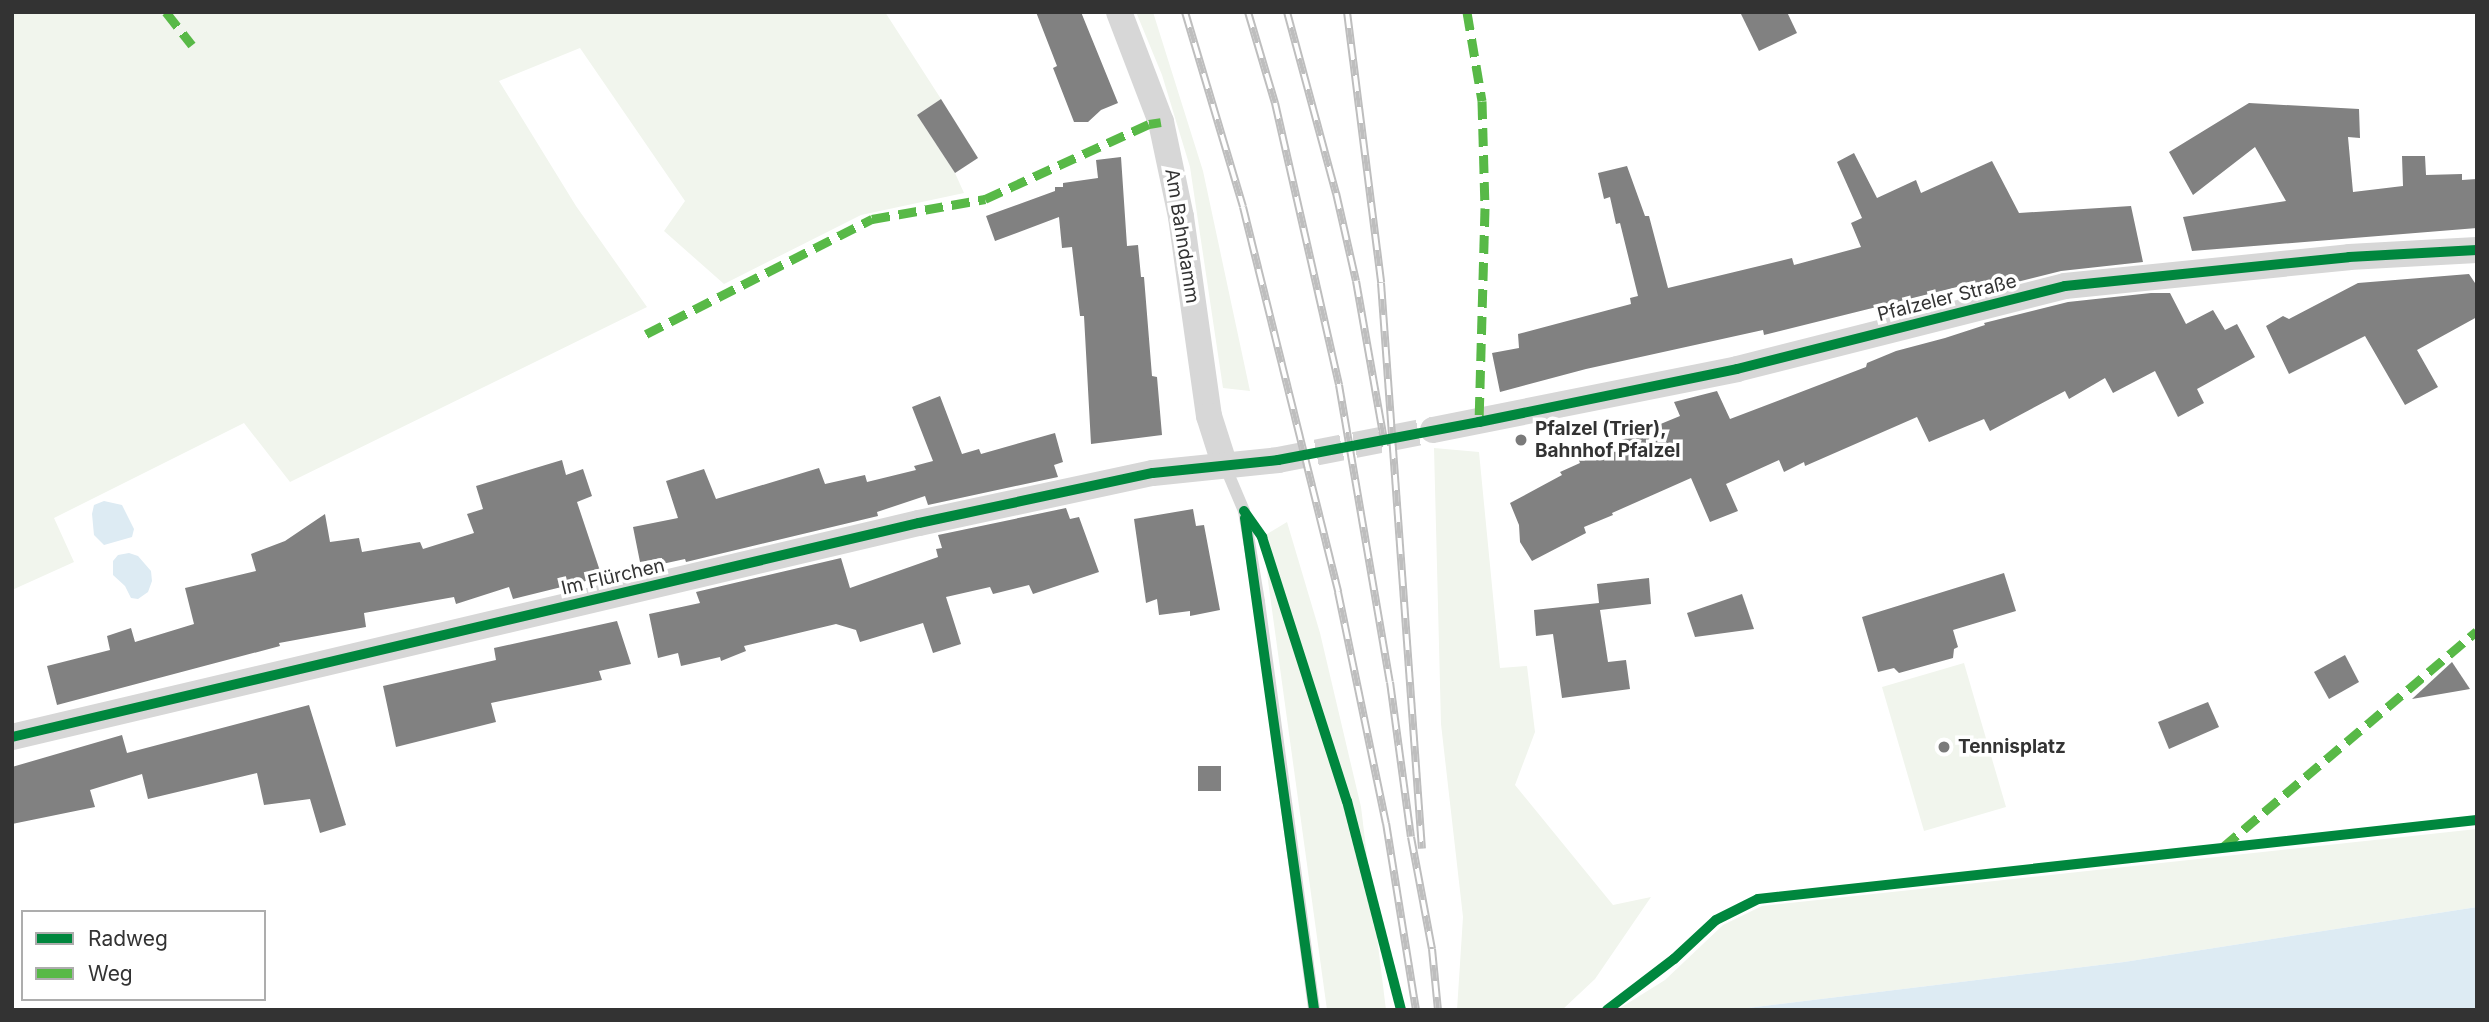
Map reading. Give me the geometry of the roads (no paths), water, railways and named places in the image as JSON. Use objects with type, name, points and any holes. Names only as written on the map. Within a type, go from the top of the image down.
[{"type":"street","name":"Am Bahndamm","points":[[1119,12],[1161,122],[1181,217],[1209,416],[1225,466]]},
{"type":"street","name":"Pfalzeler Straße","points":[[1433,430],[1737,369],[2065,286],[2349,257],[2477,250]]},
{"type":"street","points":[[1225,466],[1278,460]]},
{"type":"street","name":"Im Flürchen","points":[[12,737],[919,523],[1153,473],[1225,466]]},
{"type":"lane","points":[[1225,466],[1244,511],[1314,1010]]},
{"type":"tunnel","points":[[1278,460],[1433,430]]},
{"type":"railway","points":[[1185,12],[1243,207],[1338,592],[1386,823],[1416,1010]]},
{"type":"railway","points":[[1248,12],[1275,103],[1339,385],[1390,682],[1411,837],[1432,949],[1438,1010]]},
{"type":"railway","points":[[1287,12],[1336,193],[1356,281],[1385,446]]},
{"type":"railway","points":[[1347,12],[1381,283],[1422,849]]},
{"type":"place","name":"Pfalzel (Trier), Bahnhof Pfalzel","points":[[1521,440]]},
{"type":"place","name":"Tennisplatz","points":[[1944,747]]}]
